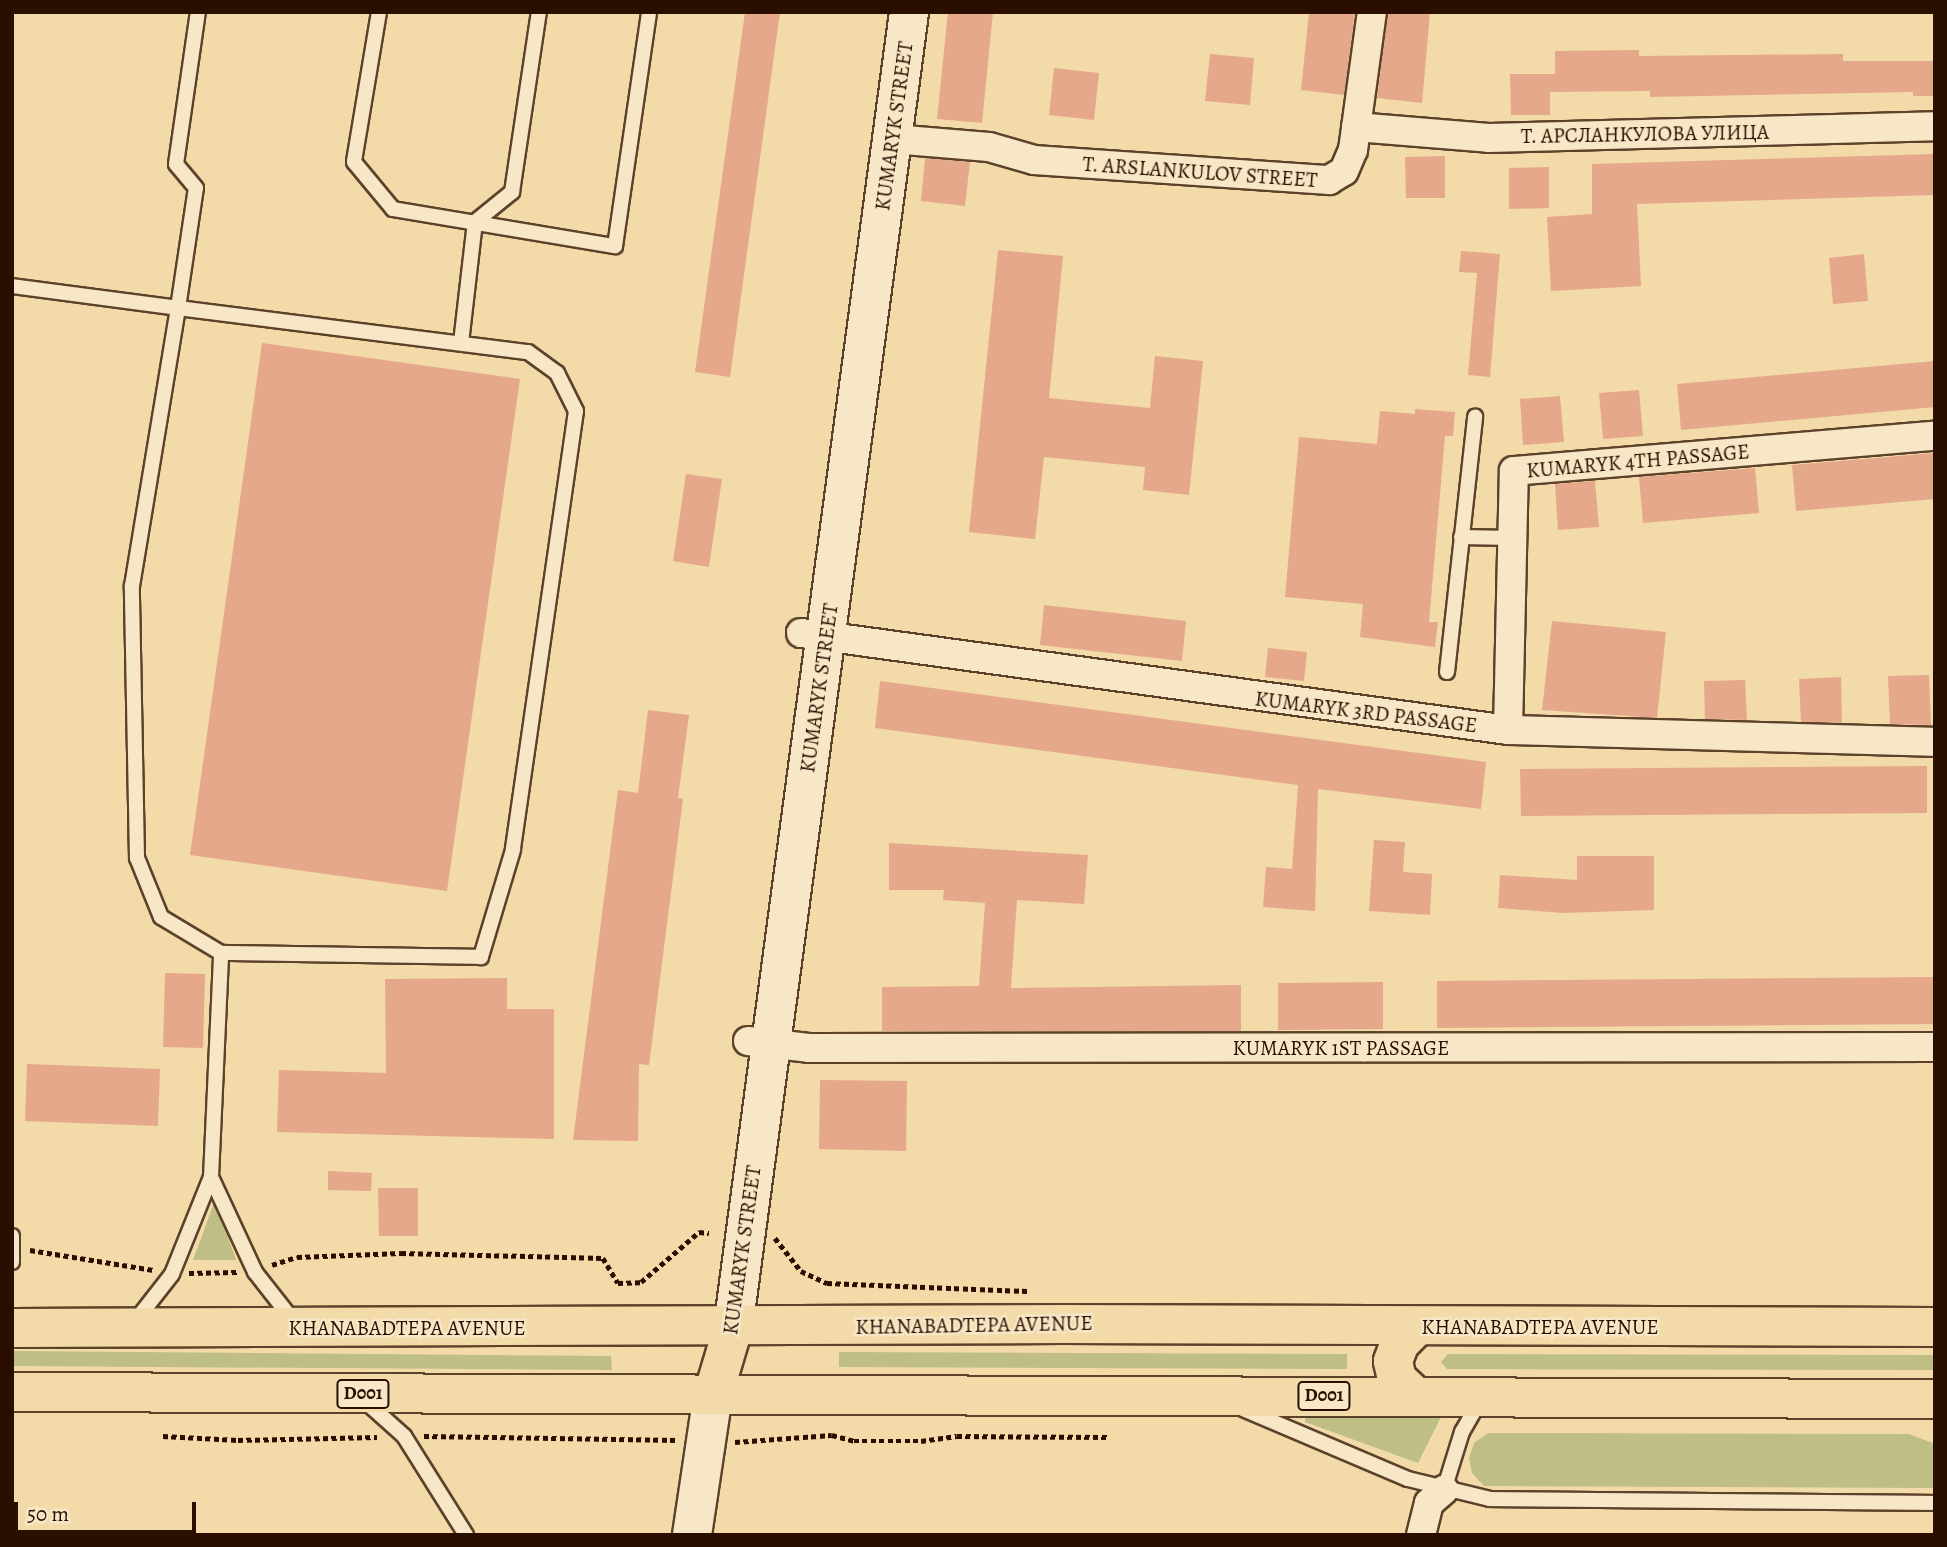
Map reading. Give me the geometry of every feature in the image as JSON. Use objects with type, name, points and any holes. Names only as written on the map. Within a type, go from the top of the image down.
[{"type":"highway","name":"KHANABADTEPA AVENUE","points":[[12,1328],[721,1328],[1064,1324],[1935,1327]]},
{"type":"highway","points":[[1415,1396],[1397,1379],[1393,1361],[1400,1343],[1416,1327]]},
{"type":"highway","name":"KUMARYK STREET","points":[[713,1395],[721,1328]]},
{"type":"highway","name":"D001","points":[[12,1392],[1415,1396],[1922,1404]]},
{"type":"main road","name":"KUMARYK STREET","points":[[814,634],[883,12]]},
{"type":"main road","name":"KUMARYK STREET","points":[[721,1328],[814,634],[893,139],[909,12]]},
{"type":"main road","points":[[692,1535],[713,1395]]},
{"type":"street","name":"T. ARSLANKULOV STREET","points":[[893,139],[989,147],[1034,160],[1321,182],[1344,171],[1353,150],[1372,12]]},
{"type":"street","name":"Т. АРСЛАНКУЛОВА УЛИЦА","points":[[1356,127],[1489,138],[1935,126]]},
{"type":"street","name":"KUMARYK 4TH PASSAGE","points":[[1508,730],[1514,471],[1935,436]]},
{"type":"street","name":"KUMARYK 3RD PASSAGE","points":[[814,634],[1508,730],[1935,742]]},
{"type":"street","name":"KUMARYK 1ST PASSAGE","points":[[760,1042],[809,1048],[1935,1047]]},
{"type":"street","points":[[1421,1535],[1429,1503],[1444,1490]]},
{"type":"lane","points":[[12,286],[178,308],[528,352],[544,360],[569,391],[576,411],[513,850],[481,957],[221,953],[161,917],[137,858],[132,586],[178,308],[196,188],[176,164],[198,12]]},
{"type":"lane","points":[[379,12],[354,162],[393,209],[615,246],[649,12]]},
{"type":"lane","points":[[461,343],[475,222],[512,192],[539,12]]},
{"type":"lane","points":[[1447,672],[1475,417]]},
{"type":"lane","points":[[1461,537],[1513,538]]},
{"type":"lane","points":[[130,1328],[172,1274],[211,1177],[221,953]]},
{"type":"lane","points":[[211,1177],[255,1272],[299,1328]]},
{"type":"lane","points":[[12,1236],[12,1262]]},
{"type":"lane","points":[[358,1394],[404,1436],[466,1535]]},
{"type":"lane","points":[[1213,1396],[1444,1490],[1490,1499],[1935,1503]]},
{"type":"lane","points":[[1444,1490],[1462,1432],[1483,1397]]},
{"type":"path","points":[[618,1283],[642,1282],[699,1233],[709,1233]]},
{"type":"path","points":[[13,1248],[172,1274],[255,1272],[297,1257],[401,1253],[603,1258],[618,1283],[618,1296]]},
{"type":"path","points":[[827,1283],[828,1290]]},
{"type":"path","points":[[619,1436],[620,1426]]},
{"type":"path","points":[[732,1443],[832,1433],[853,1441],[921,1441],[957,1436],[1110,1437]]},
{"type":"green space","points":[[215,1200],[236,1260],[193,1260]]},
{"type":"green space","points":[[12,1351],[611,1356],[612,1370],[12,1366]]},
{"type":"green space","points":[[839,1352],[1347,1354],[1347,1369],[839,1367]]},
{"type":"green space","points":[[1448,1354],[1935,1355],[1935,1370],[1447,1369],[1441,1362]]},
{"type":"green space","points":[[1306,1415],[1441,1417],[1418,1463],[1305,1422]]},
{"type":"green space","points":[[1488,1433],[1909,1434],[1935,1444],[1935,1488],[1484,1486],[1472,1473],[1469,1458],[1474,1443]]},
{"type":"building","points":[[745,12],[780,12],[730,377],[695,372]]},
{"type":"building","points":[[948,12],[993,12],[982,123],[937,119]]},
{"type":"building","points":[[1309,12],[1355,12],[1344,95],[1301,90]]},
{"type":"building","points":[[1388,12],[1430,12],[1422,103],[1377,98]]},
{"type":"building","points":[[1639,50],[1639,56],[1843,54],[1843,61],[1935,61],[1935,96],[1913,96],[1913,92],[1650,97],[1650,91],[1550,92],[1550,115],[1511,115],[1510,74],[1555,74],[1555,51]]},
{"type":"building","points":[[1210,54],[1254,58],[1250,105],[1205,101]]},
{"type":"building","points":[[1054,68],[1099,73],[1094,120],[1049,115]]},
{"type":"building","points":[[1935,154],[1935,195],[1637,204],[1641,286],[1551,291],[1547,217],[1592,214],[1592,164]]},
{"type":"building","points":[[1445,156],[1445,198],[1406,198],[1405,157]]},
{"type":"building","points":[[925,158],[970,162],[965,206],[921,201]]},
{"type":"building","points":[[1549,167],[1549,208],[1509,209],[1509,168]]},
{"type":"building","points":[[998,250],[1063,256],[1049,398],[1150,408],[1155,356],[1203,361],[1189,495],[1143,490],[1145,467],[1044,457],[1035,539],[969,532]]},
{"type":"building","points":[[1461,251],[1500,254],[1490,377],[1468,375],[1477,273],[1459,272]]},
{"type":"building","points":[[1864,254],[1868,301],[1833,304],[1829,258]]},
{"type":"building","points":[[262,343],[520,379],[447,891],[190,855]]},
{"type":"building","points":[[1935,361],[1935,407],[1681,430],[1677,384]]},
{"type":"building","points":[[1639,390],[1643,436],[1603,439],[1599,393]]},
{"type":"building","points":[[1560,396],[1564,442],[1523,445],[1520,399]]},
{"type":"building","points":[[1415,409],[1455,412],[1453,436],[1445,436],[1429,622],[1438,622],[1435,647],[1360,637],[1363,604],[1285,597],[1299,437],[1377,444],[1380,411],[1415,414]]},
{"type":"building","points":[[1935,453],[1935,499],[1796,511],[1792,465]]},
{"type":"building","points":[[1755,468],[1759,513],[1643,523],[1639,477]]},
{"type":"building","points":[[686,474],[722,479],[709,567],[673,561]]},
{"type":"building","points":[[1595,481],[1599,527],[1558,530],[1555,484]]},
{"type":"building","points":[[1044,605],[1186,621],[1182,661],[1040,645]]},
{"type":"building","points":[[1552,621],[1666,632],[1657,718],[1542,710]]},
{"type":"building","points":[[1268,648],[1307,652],[1304,681],[1265,677]]},
{"type":"building","points":[[1929,675],[1931,725],[1890,724],[1888,676]]},
{"type":"building","points":[[1841,677],[1842,723],[1801,722],[1799,679]]},
{"type":"building","points":[[1745,680],[1747,720],[1705,719],[1704,681]]},
{"type":"building","points":[[880,681],[1486,762],[1481,809],[1318,789],[1315,911],[1263,907],[1266,867],[1292,869],[1298,785],[875,728]]},
{"type":"building","points":[[648,710],[689,715],[678,798],[683,799],[649,1065],[639,1064],[638,1141],[573,1140],[618,790],[638,793]]},
{"type":"building","points":[[1927,766],[1927,813],[1521,816],[1520,769]]},
{"type":"building","points":[[1374,840],[1405,842],[1403,872],[1432,874],[1430,915],[1369,911]]},
{"type":"building","points":[[889,843],[1088,855],[1084,904],[1017,900],[1011,988],[1241,985],[1241,1031],[882,1031],[882,987],[979,986],[985,903],[943,900],[944,890],[889,890]]},
{"type":"building","points":[[1577,856],[1654,856],[1654,910],[1563,913],[1498,908],[1500,875],[1577,880]]},
{"type":"building","points":[[165,973],[205,974],[203,1048],[163,1047]]},
{"type":"building","points":[[1935,977],[1935,1024],[1437,1028],[1437,981]]},
{"type":"building","points":[[507,978],[507,1009],[554,1009],[554,1139],[277,1132],[279,1070],[386,1073],[385,979]]},
{"type":"building","points":[[1383,982],[1383,1029],[1278,1030],[1278,983]]},
{"type":"building","points":[[27,1064],[160,1069],[158,1126],[25,1121]]},
{"type":"building","points":[[820,1080],[907,1081],[906,1151],[819,1149]]},
{"type":"building","points":[[328,1171],[372,1173],[371,1191],[328,1190]]},
{"type":"building","points":[[378,1188],[418,1188],[418,1236],[379,1236]]}]
